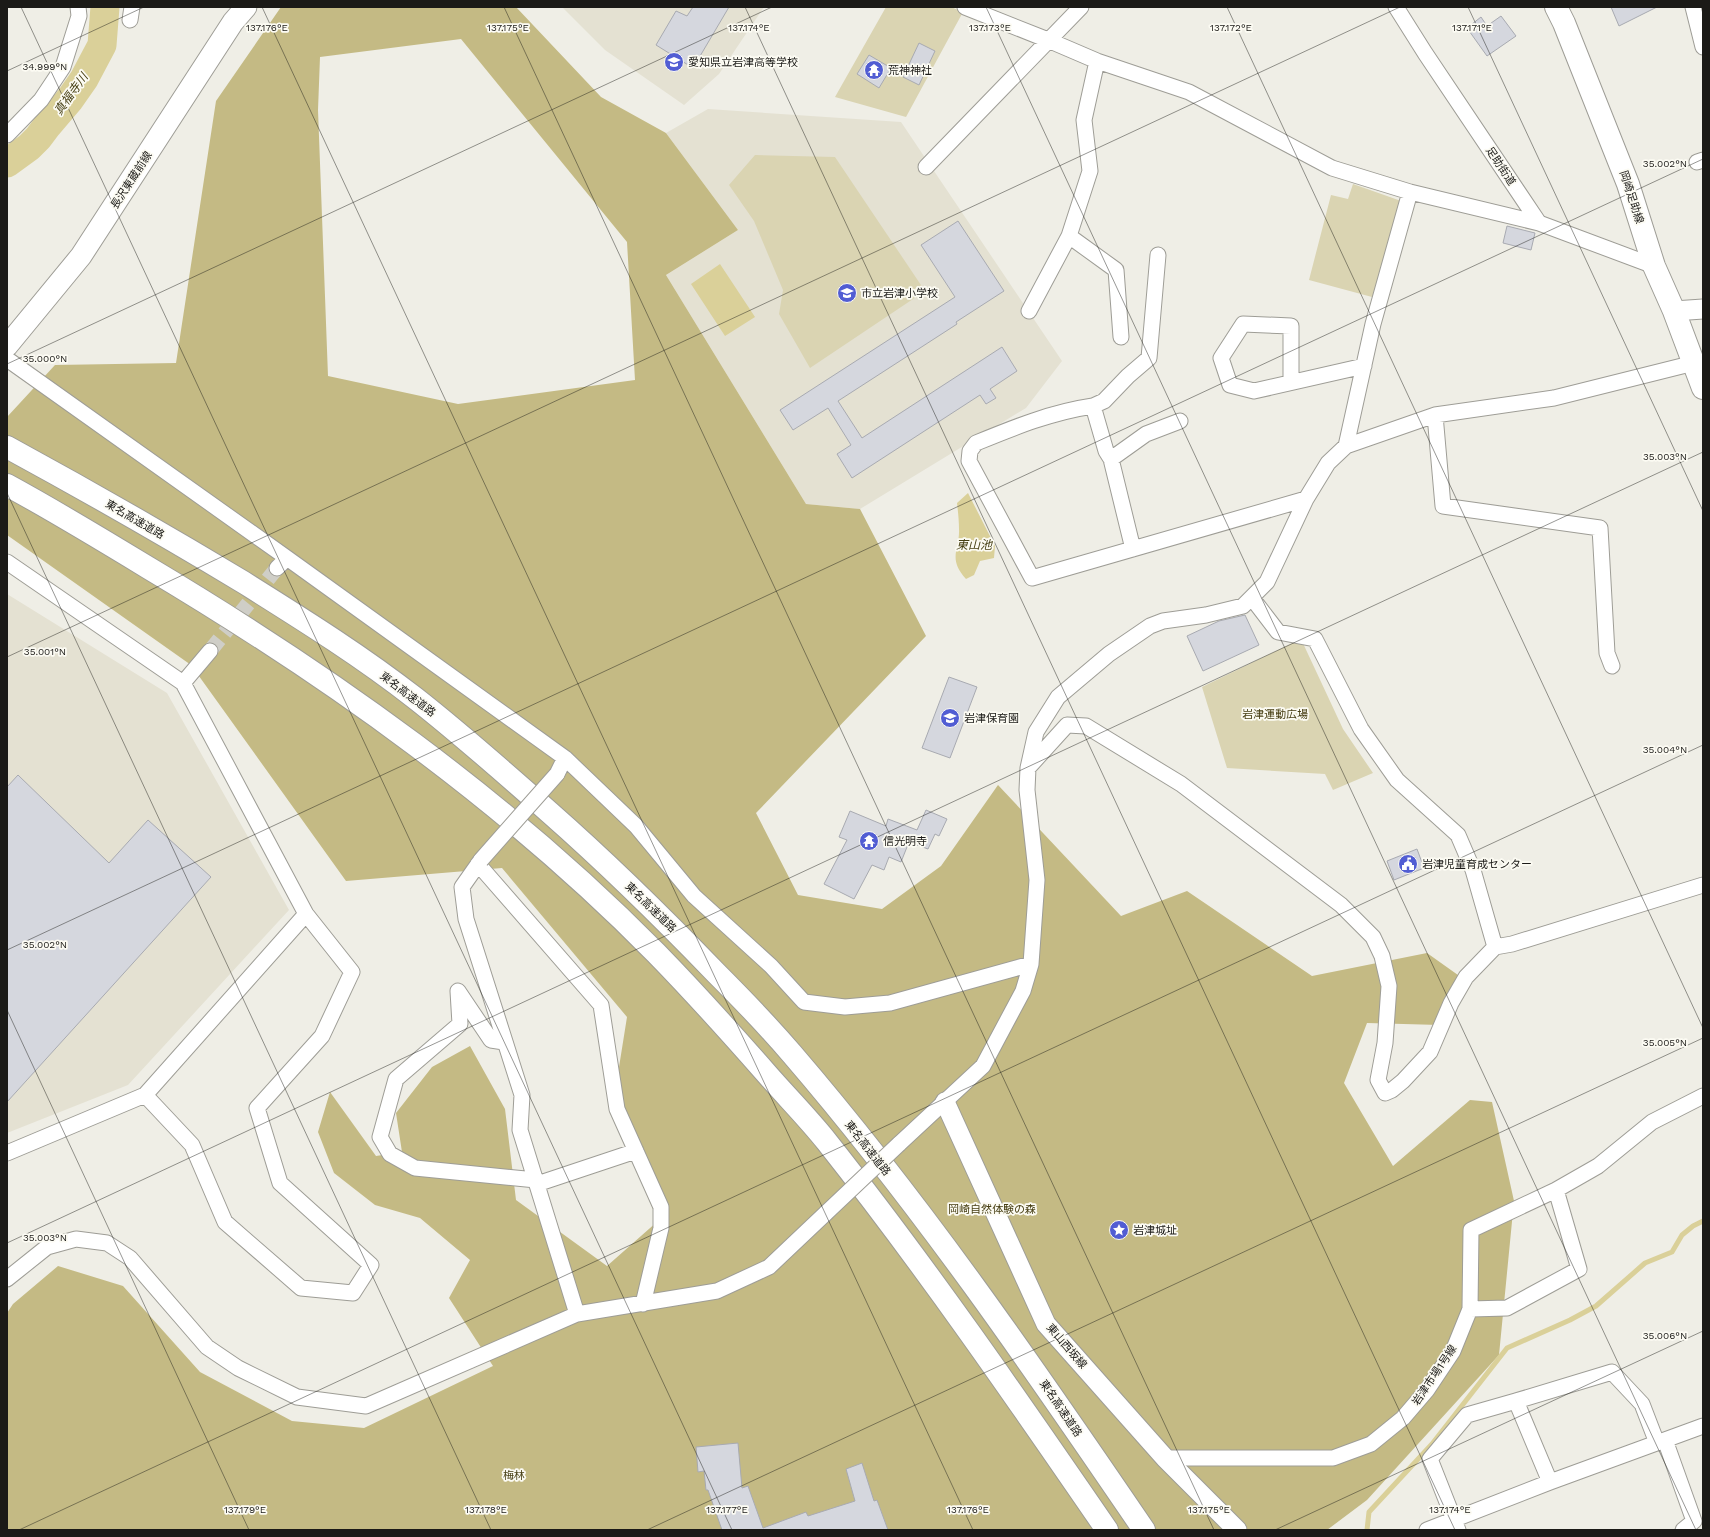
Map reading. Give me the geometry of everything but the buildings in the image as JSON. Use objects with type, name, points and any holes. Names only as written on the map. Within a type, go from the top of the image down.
[{"type":"main road","name":"長沢東蔵前線","points":[[7,346],[82,256],[233,22],[246,7]]},
{"type":"main road","name":"岡崎足助線","points":[[1556,7],[1564,23],[1628,184],[1654,266],[1674,311],[1703,388]]},
{"type":"main road","name":"東名高速道路","points":[[7,447],[72,482],[213,564],[321,631],[420,702],[507,775],[594,852],[636,892],[746,1003],[792,1053],[872,1152],[968,1278],[1044,1383],[1144,1530]]},
{"type":"main road","points":[[7,485],[50,508],[198,597],[284,651],[384,720],[486,800],[574,875],[619,917],[657,954],[738,1041],[825,1140],[929,1276],[1107,1530]]},
{"type":"street","points":[[7,135],[41,100],[63,67],[79,16],[78,7]]},
{"type":"street","points":[[965,7],[1097,61],[1189,92],[1332,168],[1410,192],[1539,223],[1654,266]]},
{"type":"street","points":[[926,167],[1081,7]]},
{"type":"street","name":"足助街道","points":[[1396,7],[1425,53],[1539,223]]},
{"type":"street","points":[[1693,7],[1703,47]]},
{"type":"street","points":[[1029,311],[1069,236],[1090,171],[1084,120],[1097,61]]},
{"type":"street","points":[[1346,446],[1373,324],[1410,192]]},
{"type":"street","points":[[1069,236],[1116,270],[1121,337]]},
{"type":"street","points":[[1158,255],[1149,358],[1128,376],[1104,401],[1093,406],[1071,409],[1034,420],[976,443],[970,451],[969,461],[1032,578],[1306,499]]},
{"type":"street","points":[[1674,311],[1703,309]]},
{"type":"street","points":[[1291,382],[1291,326],[1243,324],[1220,358],[1230,385],[1254,391],[1364,366]]},
{"type":"street","points":[[7,359],[282,563],[565,758],[636,826],[694,896],[771,966],[804,1002],[845,1007],[890,1003],[1031,964]]},
{"type":"street","points":[[7,1279],[48,1247],[76,1239],[107,1243],[130,1258],[207,1347],[238,1368],[297,1397],[366,1406],[577,1314],[717,1291],[769,1267],[983,1066],[1023,991],[1031,964],[1038,880],[1027,790],[1028,768],[1036,732],[1058,697],[1109,654],[1150,626],[1163,621],[1206,615],[1243,606],[1268,582],[1306,499],[1328,463],[1346,446],[1435,415],[1554,398],[1694,363]]},
{"type":"street","points":[[1093,406],[1106,451],[1111,460],[1133,549]]},
{"type":"street","points":[[1435,415],[1443,506],[1600,528],[1607,653],[1612,666]]},
{"type":"street","points":[[1111,460],[1146,434],[1180,421]]},
{"type":"street","points":[[7,562],[183,683],[306,914],[352,972],[322,1036],[257,1108],[280,1183],[371,1265],[353,1293],[301,1288],[225,1222],[192,1145],[145,1095]]},
{"type":"street","points":[[1252,598],[1278,632],[1315,639],[1361,729],[1397,780],[1458,835],[1473,870],[1495,947]]},
{"type":"street","points":[[183,683],[210,651]]},
{"type":"street","points":[[1028,768],[1067,725],[1086,726],[1181,784],[1341,905],[1373,937],[1382,956],[1389,986],[1385,1043],[1378,1080],[1385,1093],[1392,1090],[1403,1081],[1430,1052],[1451,1003],[1466,977],[1495,947],[1512,944],[1703,885]]},
{"type":"street","points":[[565,758],[557,774],[480,862],[462,887],[466,919],[522,1095],[520,1130],[577,1314]]},
{"type":"street","points":[[480,862],[602,1005],[617,1109],[661,1207],[661,1228],[643,1304]]},
{"type":"street","points":[[7,1152],[145,1095],[306,914]]},
{"type":"street","points":[[504,1042],[491,1040],[458,991],[460,1024],[396,1079],[380,1137],[390,1154],[415,1168],[536,1182],[636,1150]]},
{"type":"street","name":"岩津市場1号線","points":[[1165,1458],[1333,1458],[1371,1444],[1403,1418],[1427,1390],[1453,1351],[1470,1309],[1471,1230],[1556,1190],[1598,1166],[1652,1122],[1703,1096]]},
{"type":"street","name":"東山西坂線","points":[[945,1102],[1046,1324],[1165,1458],[1236,1530]]},
{"type":"street","points":[[1470,1309],[1507,1308],[1579,1269],[1556,1190]]},
{"type":"street","points":[[1457,1525],[1430,1459],[1467,1415],[1612,1372],[1642,1404],[1661,1441],[1694,1521],[1683,1530]]},
{"type":"street","points":[[1516,1401],[1550,1482]]},
{"type":"street","points":[[1428,1530],[1457,1525],[1550,1482],[1703,1426]]},
{"type":"shaded area","name":"愛知県立岩津高等学校","points":[[562,7],[764,7],[719,74],[684,105],[605,50]]},
{"type":"shaded area","name":"市立岩津小学校","points":[[708,109],[901,122],[1062,361],[1026,408],[860,509],[806,504],[666,275],[738,230],[666,133]]},
{"type":"shaded area","points":[[7,594],[167,693],[289,910],[128,1085],[7,1133]]},
{"type":"green space","name":"岡崎自然体験の森","points":[[281,7],[516,7],[601,97],[666,133],[738,230],[666,275],[806,504],[860,509],[926,636],[756,813],[798,895],[882,909],[941,866],[998,785],[1121,916],[1187,891],[1312,976],[1427,953],[1465,980],[1440,1025],[1367,1023],[1344,1083],[1393,1166],[1470,1100],[1492,1102],[1514,1201],[1499,1355],[1367,1500],[1327,1530],[7,1530],[7,1313],[13,1304],[58,1266],[123,1286],[200,1372],[292,1421],[364,1428],[493,1366],[449,1298],[470,1260],[420,1218],[375,1205],[334,1173],[318,1132],[330,1092],[376,1156],[402,1152],[396,1113],[432,1067],[470,1046],[505,1109],[516,1200],[607,1266],[658,1221],[612,1111],[627,1017],[502,868],[346,881],[191,665],[7,535],[7,417],[55,365],[176,363],[216,101]],"holes":[[[461,39],[627,242],[635,380],[458,404],[328,376],[318,110],[320,57]]]},
{"type":"green space","points":[[886,7],[951,7],[963,12],[906,117],[835,97]]},
{"type":"green space","points":[[755,155],[835,157],[925,291],[810,368],[779,314],[783,290],[754,221],[729,185]]},
{"type":"green space","points":[[1353,184],[1404,202],[1372,297],[1309,280],[1331,195],[1348,199]]},
{"type":"green space","name":"岩津運動広場","points":[[1301,639],[1343,729],[1373,773],[1333,790],[1325,774],[1227,768],[1202,687]]},
{"type":"water","points":[[720,264],[755,317],[725,336],[691,284]]},
{"type":"water","name":"東山池","points":[[968,493],[995,546],[994,558],[980,561],[974,575],[966,579],[960,572],[956,559],[959,536],[957,503]]},
{"type":"waterway","name":"真福寺川","points":[[7,163],[29,147],[38,138],[70,99],[84,79],[102,45],[105,7]]},
{"type":"waterway","points":[[1367,1530],[1369,1512],[1432,1444],[1507,1348],[1570,1320],[1596,1306],[1645,1263],[1672,1252],[1682,1235],[1693,1226],[1703,1221]]},
{"type":"tunnel","points":[[210,651],[277,568]]},
{"type":"place","name":"愛知県立岩津高等学校","points":[[674,62]]},
{"type":"place","name":"荒神神社","points":[[874,70]]},
{"type":"place","name":"市立岩津小学校","points":[[847,293]]},
{"type":"place","name":"岩津保育園","points":[[950,718]]},
{"type":"place","name":"信光明寺","points":[[869,841]]},
{"type":"place","name":"岩津児童育成センター","points":[[1408,864]]},
{"type":"place","name":"岩津城址","points":[[1119,1230]]},
{"type":"park label","name":"梅林","points":[[514,1475]]}]
